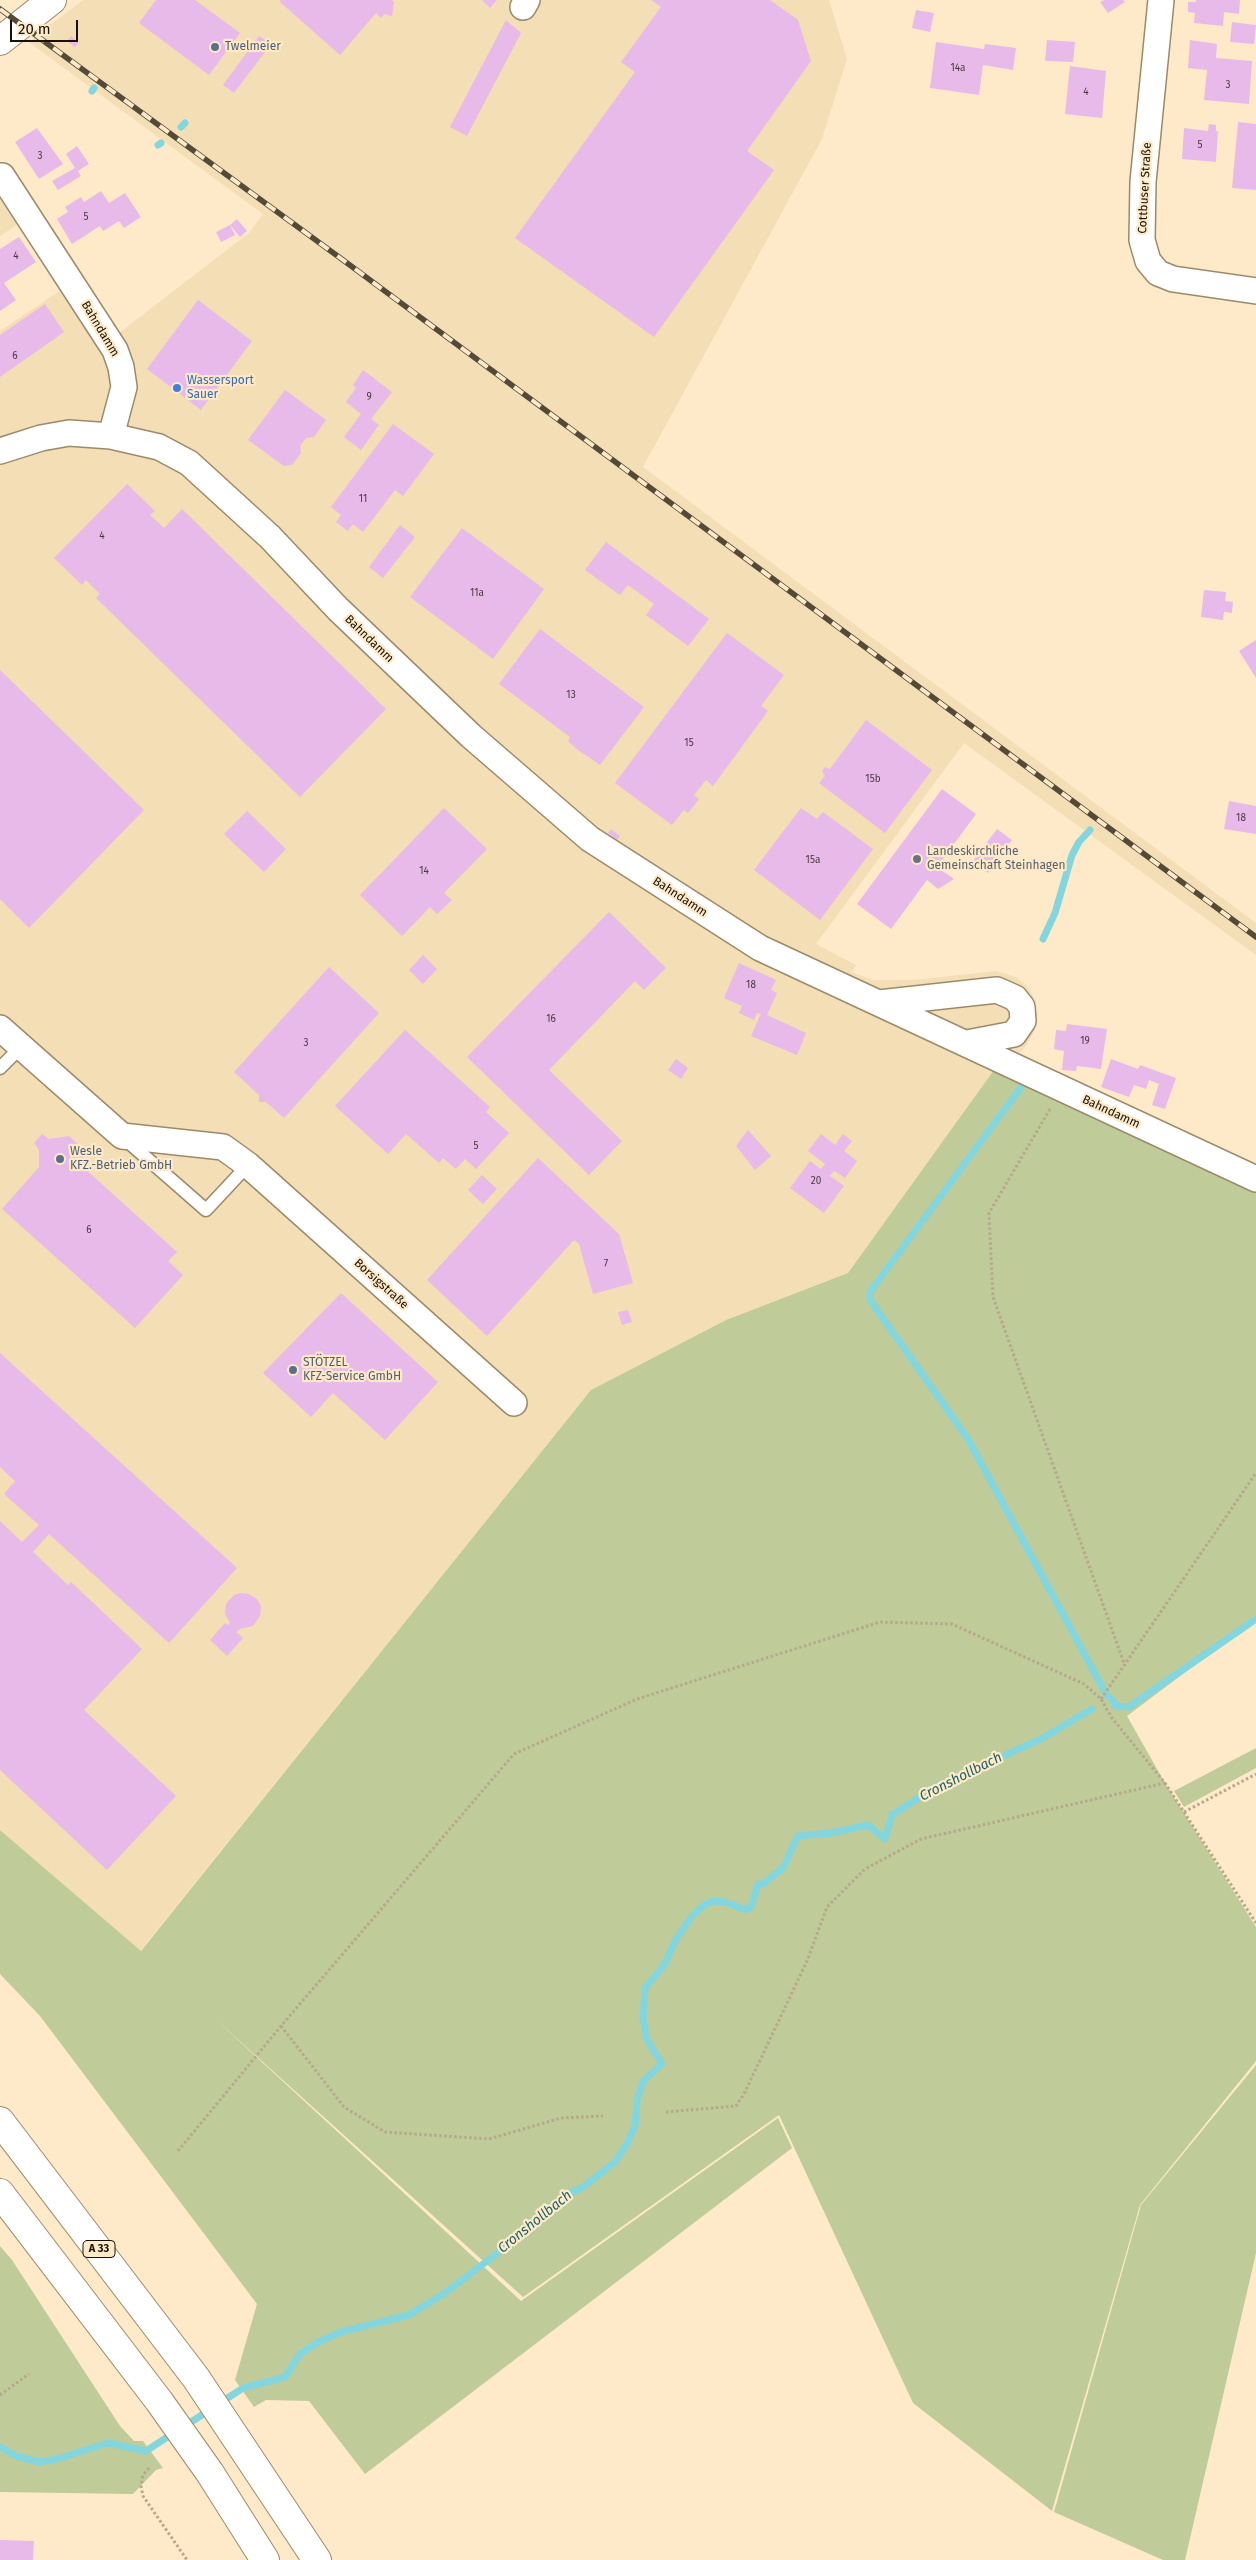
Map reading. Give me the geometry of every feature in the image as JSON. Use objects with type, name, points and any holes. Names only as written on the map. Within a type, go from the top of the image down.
[{"type":"main road","points":[[0,41],[52,0]]},
{"type":"main road","name":"A 33","points":[[0,2121],[196,2378],[317,2560]]},
{"type":"main road","points":[[0,2193],[159,2401],[210,2473],[265,2560]]},
{"type":"street","name":"Cottbuser Straße","points":[[1161,0],[1143,182],[1142,240],[1148,260],[1158,272],[1173,278],[1256,291]]},
{"type":"street","name":"Bahndamm","points":[[2,176],[115,350],[121,367],[124,386],[111,436],[160,447],[189,463],[270,537],[338,609],[471,736],[590,839],[760,948],[1256,1179]]},
{"type":"street","points":[[0,451],[41,438],[69,433],[111,436]]},
{"type":"street","points":[[879,1003],[998,990],[1015,998],[1022,1007],[1023,1021],[1014,1034],[967,1043]]},
{"type":"street","points":[[0,1028],[122,1136]]},
{"type":"street","name":"Borsigstraße","points":[[122,1136],[223,1147],[248,1165],[514,1403]]},
{"type":"lane","points":[[0,1068],[21,1047]]},
{"type":"lane","points":[[122,1136],[206,1210],[248,1165]]},
{"type":"path","points":[[1061,1089],[989,1213],[993,1297],[1125,1666]]},
{"type":"path","points":[[1101,1699],[1256,1473]]},
{"type":"path","points":[[178,2152],[281,2026],[514,1754],[637,1699],[880,1622],[952,1624],[1084,1684],[1101,1699],[1112,1718],[1165,1784],[1256,1923]]},
{"type":"path","points":[[1184,1812],[1256,1774]]},
{"type":"path","points":[[666,2112],[736,2106],[744,2094],[807,1960],[827,1906],[866,1869],[921,1839],[1165,1784]]},
{"type":"path","points":[[281,2026],[344,2107],[385,2132],[489,2139],[561,2118],[603,2116]]},
{"type":"path","points":[[0,2395],[29,2374]]},
{"type":"path","points":[[149,2468],[143,2475],[141,2486],[143,2496],[187,2560]]},
{"type":"shaded area","points":[[83,0],[829,0],[847,59],[822,139],[643,467],[1256,923],[1256,955],[964,743],[816,944],[856,965],[852,972],[873,980],[914,980],[996,971],[1016,977],[1026,985],[1034,998],[1037,1016],[1034,1032],[1026,1046],[1014,1058],[994,1070],[848,1273],[726,1320],[591,1390],[140,1951],[0,1830],[0,331],[80,277],[115,336],[249,233],[263,214],[30,43],[43,26],[53,23]]},
{"type":"shaded area","points":[[0,194],[20,223],[0,236]]},
{"type":"green space","points":[[994,1070],[1256,1190],[1256,1619],[1127,1716],[1165,1783],[1256,1927],[1256,2061],[1140,2205],[1052,2511],[913,2403],[779,2115],[523,2297],[212,2016],[521,2301],[778,2118],[792,2148],[365,2474],[309,2401],[266,2400],[254,2407],[235,2380],[257,2304],[40,2016],[0,1974],[0,1830],[141,1951],[591,1390],[726,1320],[848,1273]]},
{"type":"green space","points":[[1256,1748],[1256,1768],[1184,1807],[1174,1791]]},
{"type":"green space","points":[[1256,2065],[1256,2253],[1185,2560],[1163,2560],[1054,2512],[1141,2205]]},
{"type":"green space","points":[[0,2246],[12,2260],[120,2426],[134,2441],[143,2441],[163,2468],[156,2470],[133,2494],[0,2492]]},
{"type":"building","points":[[156,0],[195,0],[240,33],[209,75],[139,23]]},
{"type":"building","points":[[281,0],[392,0],[394,2],[392,16],[384,14],[381,18],[376,13],[340,55],[280,2]]},
{"type":"building","points":[[482,0],[497,0],[490,8]]},
{"type":"building","points":[[651,0],[770,0],[798,20],[811,61],[747,151],[774,170],[654,337],[515,238],[635,72],[621,62],[661,7]]},
{"type":"building","points":[[1104,0],[1123,0],[1125,2],[1108,13],[1100,2]]},
{"type":"building","points":[[1196,0],[1240,0],[1239,14],[1224,12],[1223,26],[1194,23],[1195,13],[1188,12],[1188,2],[1196,2]]},
{"type":"building","points":[[916,10],[934,13],[930,32],[912,28]]},
{"type":"building","points":[[506,20],[521,33],[467,136],[450,127]]},
{"type":"building","points":[[1232,22],[1256,25],[1254,44],[1230,42]]},
{"type":"building","points":[[71,36],[79,43],[75,47],[67,41]]},
{"type":"building","points":[[259,36],[271,44],[234,93],[223,85]]},
{"type":"building","points":[[1047,40],[1075,42],[1073,62],[1045,61]]},
{"type":"building","points":[[1190,40],[1217,44],[1216,58],[1252,61],[1249,104],[1204,100],[1207,70],[1188,68]]},
{"type":"building","points":[[936,42],[984,49],[985,44],[1016,48],[1013,70],[983,65],[979,95],[930,88]]},
{"type":"building","points":[[1070,66],[1106,71],[1102,118],[1065,114]]},
{"type":"building","points":[[1238,122],[1256,124],[1256,190],[1232,188]]},
{"type":"building","points":[[1209,124],[1216,125],[1216,131],[1218,131],[1216,162],[1182,159],[1184,128],[1208,131]]},
{"type":"building","points":[[37,128],[63,164],[39,179],[15,142]]},
{"type":"building","points":[[77,146],[89,164],[78,171],[81,176],[58,190],[52,181],[75,168],[66,154]]},
{"type":"building","points":[[101,191],[109,203],[125,193],[141,217],[124,228],[119,221],[103,231],[100,226],[72,244],[57,219],[68,212],[65,207],[81,197],[84,202]]},
{"type":"building","points":[[237,219],[247,231],[240,237],[230,225]]},
{"type":"building","points":[[230,225],[235,235],[221,242],[216,232]]},
{"type":"building","points":[[19,237],[36,262],[4,283],[16,300],[0,311],[0,249]]},
{"type":"building","points":[[198,300],[252,341],[201,410],[147,369]]},
{"type":"building","points":[[45,304],[64,332],[0,377],[0,335]]},
{"type":"building","points":[[363,370],[392,392],[371,419],[379,425],[361,450],[344,437],[361,414],[346,402],[356,388],[353,385]]},
{"type":"building","points":[[285,390],[326,420],[314,437],[306,438],[300,446],[301,453],[292,465],[284,466],[248,440]]},
{"type":"building","points":[[393,424],[434,454],[403,496],[395,490],[363,532],[353,524],[348,531],[336,522],[341,515],[331,507]]},
{"type":"building","points":[[127,484],[155,511],[150,515],[164,528],[182,509],[386,709],[300,797],[96,598],[100,594],[86,580],[82,585],[54,558]]},
{"type":"building","points":[[400,525],[415,537],[383,578],[369,567]]},
{"type":"building","points":[[462,528],[544,589],[493,659],[410,597]]},
{"type":"building","points":[[606,542],[709,619],[688,646],[646,615],[654,604],[628,585],[620,595],[585,570]]},
{"type":"building","points":[[1204,590],[1226,592],[1225,601],[1233,602],[1232,613],[1224,612],[1223,620],[1201,617]]},
{"type":"building","points":[[540,629],[644,707],[600,765],[568,741],[570,737],[499,684]]},
{"type":"building","points":[[727,633],[784,675],[761,706],[768,711],[713,786],[706,780],[694,795],[699,799],[688,813],[684,810],[672,825],[615,783]]},
{"type":"building","points":[[1256,640],[1256,678],[1239,651]]},
{"type":"building","points":[[0,670],[144,810],[29,928],[0,899]]},
{"type":"building","points":[[866,720],[932,770],[885,833],[819,783],[825,776],[822,771],[825,767],[830,769]]},
{"type":"building","name":"Landeskirchliche Gemeinschaft Steinhagen","points":[[942,789],[976,814],[937,867],[954,879],[938,889],[927,880],[891,929],[857,904]]},
{"type":"building","points":[[1229,801],[1256,806],[1256,834],[1224,829]]},
{"type":"building","points":[[444,808],[487,849],[444,893],[452,900],[437,914],[430,907],[402,936],[360,895]]},
{"type":"building","points":[[801,808],[817,819],[823,812],[873,849],[820,920],[754,870]]},
{"type":"building","points":[[247,811],[286,849],[264,872],[224,834]]},
{"type":"building","points":[[611,829],[620,836],[617,840],[608,833]]},
{"type":"building","points":[[997,829],[1012,840],[988,873],[973,861]]},
{"type":"building","points":[[609,912],[666,968],[644,990],[635,981],[549,1070],[622,1141],[589,1175],[467,1057]]},
{"type":"building","points":[[423,955],[437,969],[423,984],[409,970]]},
{"type":"building","points":[[739,963],[776,980],[771,990],[777,993],[767,1015],[806,1033],[797,1055],[751,1036],[761,1014],[757,1013],[754,1020],[739,1013],[742,1006],[724,998]]},
{"type":"building","points":[[329,967],[379,1013],[284,1118],[266,1102],[259,1102],[259,1095],[234,1072]]},
{"type":"building","points":[[1067,1024],[1107,1029],[1101,1069],[1077,1066],[1076,1071],[1062,1070],[1064,1051],[1054,1049],[1056,1030],[1066,1031]]},
{"type":"building","points":[[405,1030],[490,1107],[486,1112],[509,1133],[476,1169],[465,1159],[456,1169],[443,1158],[439,1163],[406,1134],[388,1154],[335,1106]]},
{"type":"building","points":[[676,1059],[688,1068],[681,1079],[668,1070]]},
{"type":"building","points":[[1111,1059],[1138,1069],[1140,1065],[1176,1078],[1165,1109],[1152,1105],[1159,1084],[1149,1080],[1146,1089],[1134,1085],[1129,1097],[1101,1087]]},
{"type":"building","points":[[748,1130],[771,1156],[755,1170],[736,1146]]},
{"type":"building","points":[[42,1134],[49,1139],[69,1136],[83,1149],[84,1164],[82,1166],[177,1252],[168,1261],[183,1275],[135,1328],[2,1209],[39,1167],[39,1150],[34,1143]]},
{"type":"building","points":[[821,1134],[835,1145],[843,1134],[852,1141],[844,1151],[857,1161],[845,1178],[834,1171],[830,1176],[844,1186],[824,1213],[790,1188],[810,1161],[821,1169],[825,1164],[808,1151]]},
{"type":"building","points":[[538,1158],[619,1234],[633,1283],[593,1294],[579,1244],[574,1240],[487,1336],[427,1280]]},
{"type":"building","points":[[482,1175],[497,1189],[483,1204],[468,1190]]},
{"type":"building","points":[[341,1293],[438,1382],[385,1440],[333,1393],[311,1417],[263,1373]]},
{"type":"building","points":[[628,1310],[632,1322],[622,1325],[618,1312]]},
{"type":"building","points":[[0,1353],[237,1568],[169,1643],[49,1534],[33,1552],[68,1585],[71,1582],[142,1649],[84,1710],[176,1796],[107,1870],[0,1770],[0,1521],[22,1542],[39,1525],[4,1494],[15,1481],[0,1467]]},
{"type":"building","points":[[241,1593],[249,1594],[257,1599],[261,1606],[260,1616],[253,1626],[236,1632],[243,1638],[227,1656],[210,1640],[225,1623],[227,1625],[230,1623],[225,1614],[226,1604],[234,1595]]},
{"type":"building","points":[[0,2540],[34,2541],[33,2560],[0,2560]]},
{"type":"waterway","points":[[181,127],[185,123]]},
{"type":"waterway","points":[[1043,939],[1055,913],[1072,855],[1079,842],[1090,830]]},
{"type":"waterway","points":[[1022,1086],[870,1292],[870,1300],[968,1439],[1104,1690]]},
{"type":"waterway","name":"Cronshollbach","points":[[1115,1706],[1129,1707],[1256,1619]]},
{"type":"waterway","points":[[1107,1695],[1119,1707]]},
{"type":"waterway","name":"Cronshollbach","points":[[220,2403],[243,2388],[285,2377],[300,2354],[318,2342],[341,2332],[409,2315],[445,2293],[541,2220],[550,2207],[568,2194],[583,2187],[615,2162],[628,2142],[635,2126],[637,2101],[643,2081],[662,2064],[647,2040],[643,2018],[645,1988],[665,1964],[676,1939],[692,1916],[705,1904],[714,1901],[725,1902],[746,1910],[751,1907],[758,1884],[763,1884],[783,1868],[798,1836],[831,1833],[868,1825],[885,1839],[892,1815],[937,1786],[1041,1739],[1092,1709]]},
{"type":"waterway","name":"Cronshollbach","points":[[185,2426],[211,2409]]},
{"type":"waterway","name":"Cronshollbach","points":[[0,2447],[16,2456],[39,2462],[57,2459],[108,2443],[146,2451],[175,2432]]},
{"type":"railway","points":[[0,9],[343,260],[1256,937]]},
{"type":"place","name":"Twelmeier","points":[[215,47]]},
{"type":"place","name":"Wassersport Sauer","points":[[177,388]]},
{"type":"place","name":"Landeskirchliche Gemeinschaft Steinhagen","points":[[917,859]]},
{"type":"place","name":"Wesle KFZ.-Betrieb GmbH","points":[[60,1159]]},
{"type":"place","name":"STÖTZEL KFZ-Service GmbH","points":[[293,1370]]}]
